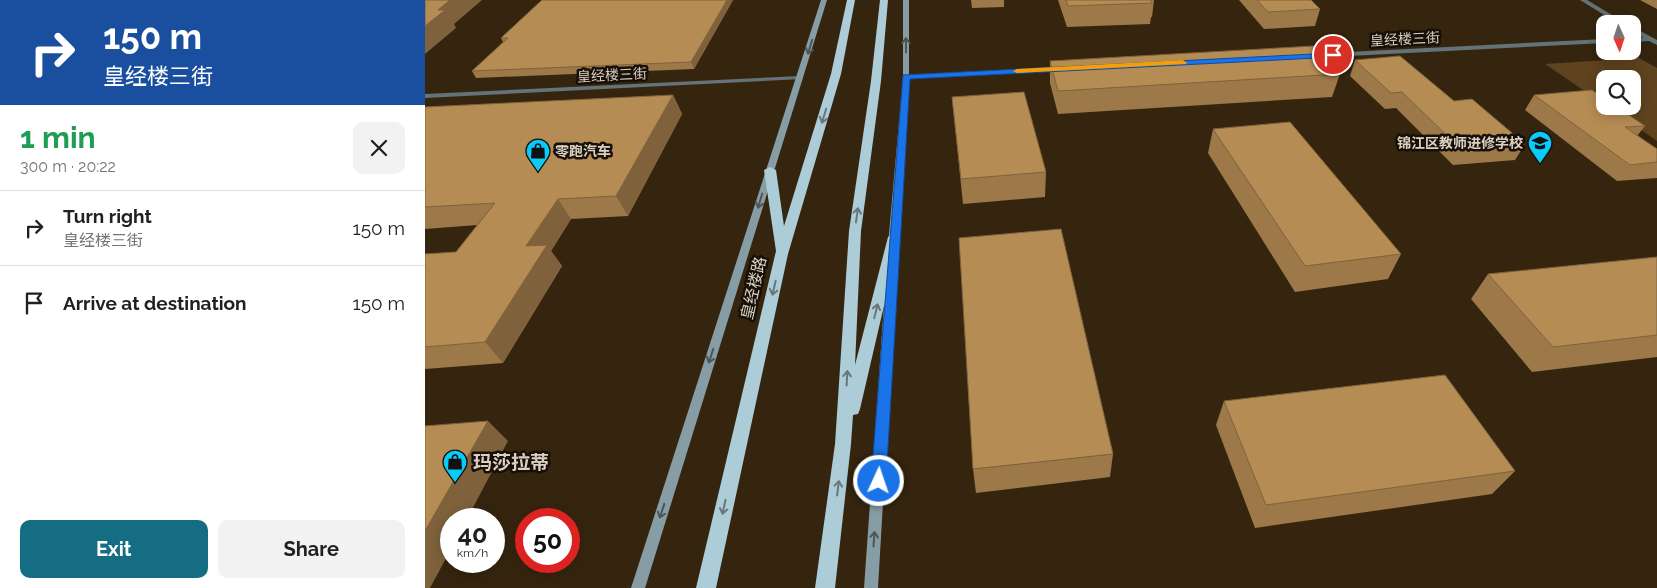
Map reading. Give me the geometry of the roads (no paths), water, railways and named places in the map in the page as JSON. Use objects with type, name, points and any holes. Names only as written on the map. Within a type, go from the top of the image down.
[{"type":"highway","name":"皇经楼路","points":[[706,588],[782,254],[837,74],[851,0]]},
{"type":"highway","points":[[825,588],[843,444],[855,231],[876,80],[884,0]]},
{"type":"highway","points":[[770,170],[782,254]]},
{"type":"highway","points":[[843,444],[894,236]]},
{"type":"main road","points":[[638,588],[770,170],[801,78],[824,0]]},
{"type":"main road","points":[[871,588],[906,76],[906,0]]},
{"type":"street","points":[[1583,0],[1609,15]]},
{"type":"street","points":[[1641,33],[1654,39],[1657,43]]},
{"type":"street","points":[[1641,40],[1654,39]]},
{"type":"street","name":"皇经楼三街","points":[[1300,57],[1596,42]]},
{"type":"street","points":[[906,76],[1073,68]]},
{"type":"street","name":"皇经楼三街","points":[[425,96],[801,78]]},
{"type":"place","name":"锦江区教师进修学校","points":[[1540,164]]},
{"type":"place","name":"零跑汽车","points":[[538,172]]},
{"type":"place","name":"玛莎拉蒂","points":[[455,483]]}]
